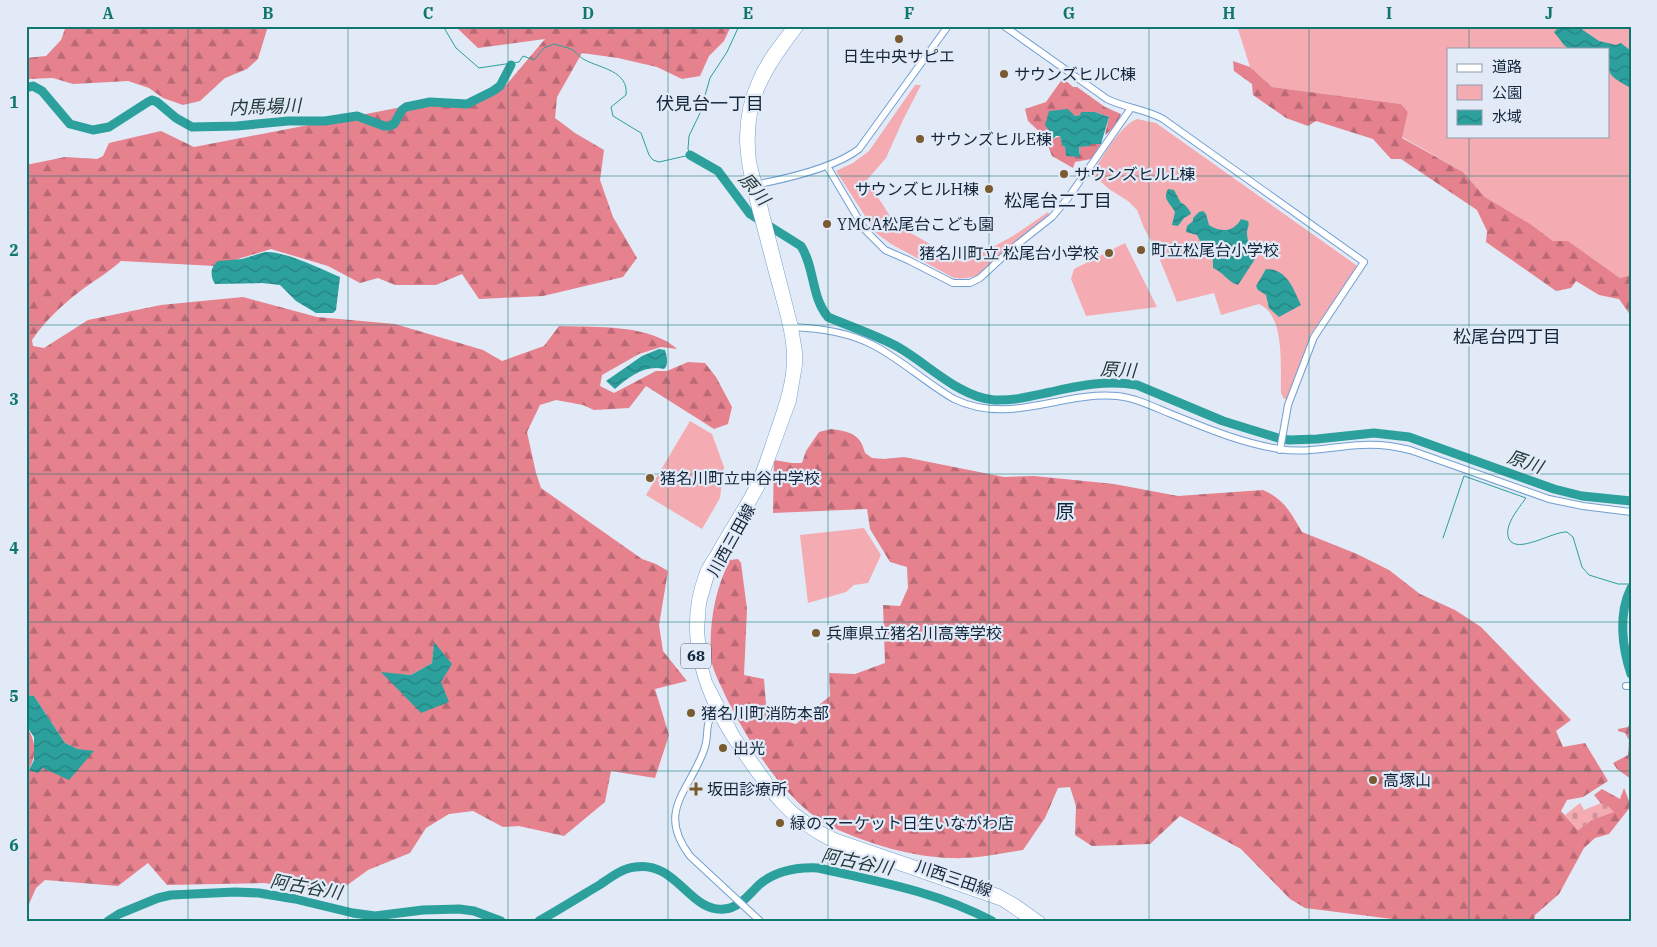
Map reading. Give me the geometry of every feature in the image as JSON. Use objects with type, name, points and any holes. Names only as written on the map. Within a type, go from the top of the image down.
[{"type":"main road","name":"川西三田線","points":[[792,26],[763,67],[749,98],[745,120],[744,146],[745,161],[767,220],[791,327],[790,376],[786,398],[753,487],[703,574],[694,613],[697,661],[703,683],[732,740],[768,791],[793,818],[813,833],[830,842],[1002,902],[1030,921]]},
{"type":"main road","name":"川西三田線","points":[[791,327],[758,216],[750,144],[756,100],[769,69],[800,26]]},
{"type":"main road","name":"川西三田線","points":[[718,710],[776,792],[794,811],[819,829],[837,838],[998,893],[1041,921]]},
{"type":"street","points":[[754,185],[827,166],[850,156],[859,149],[948,26]]},
{"type":"street","points":[[1004,26],[1107,99],[1152,114],[1163,120],[1364,262],[1314,337],[1288,405],[1280,450]]},
{"type":"street","points":[[827,166],[866,230],[885,250],[953,283],[970,283],[980,278],[1009,251],[1052,217],[1068,198],[1131,108]]},
{"type":"street","points":[[791,327],[828,330],[850,335],[864,341],[884,352],[954,399],[972,406],[1008,410],[1086,397],[1108,395],[1127,397],[1252,444],[1280,450],[1316,450],[1376,444],[1398,447],[1549,499],[1583,506],[1631,512]]},
{"type":"street","points":[[718,710],[708,721],[706,744],[702,755],[680,797],[675,819],[677,834],[681,844],[690,856],[760,921]]},
{"type":"green space","points":[[66,26],[268,26],[258,59],[247,69],[225,78],[200,101],[183,105],[163,98],[149,88],[128,81],[73,84],[53,78],[27,79],[26,58],[46,56],[61,40]]},
{"type":"green space","points":[[455,26],[731,26],[724,41],[709,56],[700,76],[682,79],[657,67],[618,58],[582,53],[557,97],[555,118],[575,133],[604,150],[600,180],[613,217],[637,258],[623,277],[543,296],[479,299],[462,274],[436,285],[395,285],[378,278],[360,283],[328,266],[271,249],[215,266],[121,261],[66,302],[32,340],[33,346],[44,348],[88,320],[161,305],[243,297],[317,317],[395,324],[483,350],[502,361],[544,346],[559,326],[627,329],[653,335],[677,349],[661,347],[639,354],[602,375],[600,386],[614,393],[656,371],[667,371],[688,362],[705,363],[716,377],[732,407],[728,424],[714,429],[646,386],[629,408],[594,410],[583,405],[556,400],[540,405],[527,432],[541,488],[642,559],[668,571],[659,625],[663,651],[687,681],[655,689],[669,735],[655,778],[611,771],[605,802],[564,836],[519,826],[503,827],[473,811],[449,814],[426,828],[410,853],[368,870],[335,894],[264,883],[167,885],[148,863],[118,886],[45,880],[36,888],[26,911],[26,725],[32,736],[34,747],[34,757],[29,769],[42,768],[93,752],[78,749],[65,743],[34,696],[26,695],[26,165],[65,157],[97,159],[103,156],[109,143],[161,131],[194,147],[423,103],[452,105],[467,102],[507,84],[545,39],[478,48]],"holes":[[[434,643],[441,682],[382,673],[411,675],[432,663]]]},
{"type":"green space","points":[[1237,26],[1631,26],[1631,275],[1620,278],[1568,241],[1553,241],[1532,225],[1485,197],[1463,172],[1402,137],[1408,112],[1401,104],[1272,87],[1250,67]]},
{"type":"green space","points":[[1233,61],[1250,67],[1272,87],[1401,104],[1408,112],[1402,138],[1463,172],[1485,197],[1532,225],[1553,241],[1568,241],[1620,278],[1631,275],[1631,316],[1619,299],[1599,295],[1576,281],[1571,288],[1556,291],[1486,242],[1487,231],[1477,210],[1401,159],[1391,159],[1373,139],[1316,121],[1308,126],[1286,118],[1253,95],[1252,84],[1234,71]]},
{"type":"green space","points":[[1063,78],[1073,87],[1077,87],[1105,107],[1121,114],[1115,127],[1105,135],[1109,117],[1095,112],[1082,112],[1081,115],[1075,116],[1071,113],[1048,129],[1053,139],[1060,136],[1066,151],[1080,154],[1079,147],[1087,144],[1101,144],[1091,159],[1075,162],[1073,168],[1052,156],[1044,136],[1028,121],[1025,109],[1046,102]]},
{"type":"green space","points":[[915,85],[921,85],[886,158],[867,180],[895,224],[965,262],[1013,236],[1048,212],[1049,214],[979,275],[967,278],[954,278],[891,244],[876,233],[836,171],[853,163],[869,151]]},
{"type":"green space","points":[[1137,119],[1156,123],[1356,265],[1357,269],[1311,334],[1289,399],[1284,399],[1281,393],[1281,357],[1278,331],[1274,319],[1268,310],[1259,304],[1221,315],[1214,293],[1177,302],[1137,210],[1092,174],[1118,135],[1131,122]]},
{"type":"green space","points":[[1125,243],[1157,307],[1086,316],[1071,279],[1074,269]]},
{"type":"green space","points":[[690,421],[712,434],[724,467],[720,498],[702,529],[646,495]]},
{"type":"green space","points":[[831,429],[844,431],[857,437],[865,453],[872,458],[904,457],[1004,477],[1034,476],[1114,484],[1178,496],[1263,490],[1282,502],[1302,532],[1357,554],[1389,570],[1420,594],[1455,610],[1481,627],[1571,720],[1556,731],[1563,747],[1585,743],[1608,781],[1583,797],[1567,800],[1561,811],[1578,830],[1609,807],[1602,805],[1594,795],[1602,789],[1620,799],[1624,788],[1631,806],[1609,834],[1595,838],[1584,848],[1559,894],[1535,915],[1534,921],[1408,921],[1305,908],[1290,899],[1241,849],[1180,816],[1150,844],[1092,846],[1075,835],[1076,806],[1070,787],[1058,788],[1045,818],[1023,850],[969,858],[936,857],[891,849],[834,828],[817,818],[800,804],[770,770],[734,713],[711,661],[712,619],[717,594],[730,560],[738,559],[741,563],[747,609],[744,675],[764,679],[767,717],[796,724],[830,696],[829,673],[855,674],[885,663],[883,605],[900,606],[908,588],[907,567],[890,562],[870,529],[867,509],[773,513],[774,460],[802,463],[806,451],[819,432]]},
{"type":"green space","points":[[864,528],[881,555],[868,583],[854,585],[846,592],[808,603],[800,535]]},
{"type":"green space","points":[[1631,720],[1631,779],[1617,769],[1613,763],[1628,755],[1629,740],[1625,733],[1618,731],[1618,729],[1628,727]]},
{"type":"green space","points":[[1580,803],[1584,810],[1601,803],[1614,812],[1592,820],[1578,830],[1565,815]]},
{"type":"water","points":[[1560,26],[1577,26],[1599,41],[1616,45],[1621,43],[1631,51],[1631,88],[1617,80],[1610,73],[1610,48],[1568,48],[1554,32]]},
{"type":"water","points":[[1068,109],[1075,116],[1080,115],[1081,112],[1095,112],[1109,117],[1101,144],[1079,147],[1080,157],[1066,156],[1065,147],[1062,145],[1060,136],[1056,136],[1053,139],[1045,125],[1049,111]]},
{"type":"water","points":[[1168,189],[1174,190],[1181,203],[1187,207],[1191,214],[1184,218],[1178,226],[1172,225],[1175,212],[1166,196]]},
{"type":"water","points":[[1203,211],[1206,214],[1209,225],[1218,229],[1231,229],[1241,219],[1248,221],[1248,239],[1251,248],[1257,256],[1238,285],[1213,268],[1210,249],[1201,243],[1197,235],[1186,232],[1187,226],[1193,221],[1193,218]]},
{"type":"water","points":[[265,252],[293,257],[340,277],[336,310],[333,313],[316,313],[296,301],[280,285],[262,283],[215,284],[212,272],[213,266],[218,261],[242,259]]},
{"type":"water","points":[[1266,269],[1279,272],[1284,276],[1292,286],[1301,305],[1279,317],[1269,308],[1266,295],[1258,290],[1256,286]]},
{"type":"water","points":[[659,349],[665,350],[666,353],[667,363],[664,369],[651,368],[644,370],[631,376],[615,389],[606,381],[642,356]]},
{"type":"water","points":[[434,642],[452,664],[441,682],[449,702],[421,713],[381,672],[411,675],[432,663]]},
{"type":"water","points":[[26,695],[34,696],[65,743],[78,749],[94,751],[69,780],[43,768],[38,773],[29,770],[34,760],[34,737],[26,725]]},
{"type":"waterway","points":[[443,26],[456,48],[479,68],[519,62],[523,56],[534,60],[544,48],[554,44],[573,50],[583,59],[618,75],[626,87],[626,95],[611,107],[613,116],[641,133],[649,155],[653,160],[659,162],[690,155],[688,149],[689,136],[700,113],[710,78],[727,52],[739,26]]},
{"type":"waterway","name":"内馬場川","points":[[26,88],[33,86],[42,91],[70,124],[93,130],[109,127],[152,100],[192,127],[237,126],[288,121],[325,121],[357,116],[389,126],[394,124],[402,110],[406,107],[430,102],[467,104],[500,86],[511,65]]},
{"type":"waterway","name":"原川","points":[[690,155],[718,171],[750,214],[801,246],[809,264],[819,301],[828,317],[898,347],[944,379],[981,398],[994,400],[1016,399],[1094,384],[1137,385],[1223,421],[1278,438],[1289,440],[1317,439],[1374,433],[1409,437],[1554,489],[1582,496],[1631,501]]},
{"type":"waterway","points":[[1443,538],[1464,476],[1526,498],[1513,517],[1508,529],[1509,539],[1513,543],[1519,545],[1527,544],[1567,532],[1573,537],[1582,567],[1589,575],[1618,584],[1631,584]]},
{"type":"waterway","points":[[1631,588],[1624,609],[1623,620],[1625,653],[1631,674]]},
{"type":"waterway","name":"阿古谷川","points":[[539,921],[613,876],[635,867],[649,867],[661,871],[692,896],[712,908],[724,909],[735,906],[760,884],[780,873],[802,868],[818,868],[929,895],[950,902],[992,921]]},
{"type":"waterway","name":"阿古谷川","points":[[108,921],[119,914],[158,898],[171,895],[235,892],[259,893],[295,899],[353,913],[375,916],[423,910],[459,909],[474,911],[501,921]]},
{"type":"place","name":"日生中央サピエ","points":[[899,39]]},
{"type":"place","name":"サウンズヒルC棟","points":[[1004,74]]},
{"type":"place","name":"サウンズヒルE棟","points":[[920,139]]},
{"type":"place","name":"サウンズヒルL棟","points":[[1064,174]]},
{"type":"place","name":"サウンズヒルH棟","points":[[989,189]]},
{"type":"place","name":"YMCA松尾台こども園","points":[[827,224]]},
{"type":"place","name":"町立松尾台小学校","points":[[1141,250]]},
{"type":"place","name":"猪名川町立 松尾台小学校","points":[[1109,253]]},
{"type":"place","name":"猪名川町立中谷中学校","points":[[650,478]]},
{"type":"place","name":"兵庫県立猪名川高等学校","points":[[816,633]]},
{"type":"place","name":"猪名川町消防本部","points":[[691,713]]},
{"type":"place","name":"出光","points":[[723,748]]},
{"type":"place","name":"高塚山","points":[[1373,780]]},
{"type":"place","name":"坂田診療所","points":[[696,789]]},
{"type":"place","name":"緑のマーケット日生いながわ店","points":[[780,823]]},
{"type":"district","name":"伏見台一丁目","points":[[710,104]]},
{"type":"district","name":"松尾台二丁目","points":[[1058,201]]},
{"type":"district","name":"松尾台四丁目","points":[[1507,337]]},
{"type":"district","name":"原","points":[[1065,511]]}]
